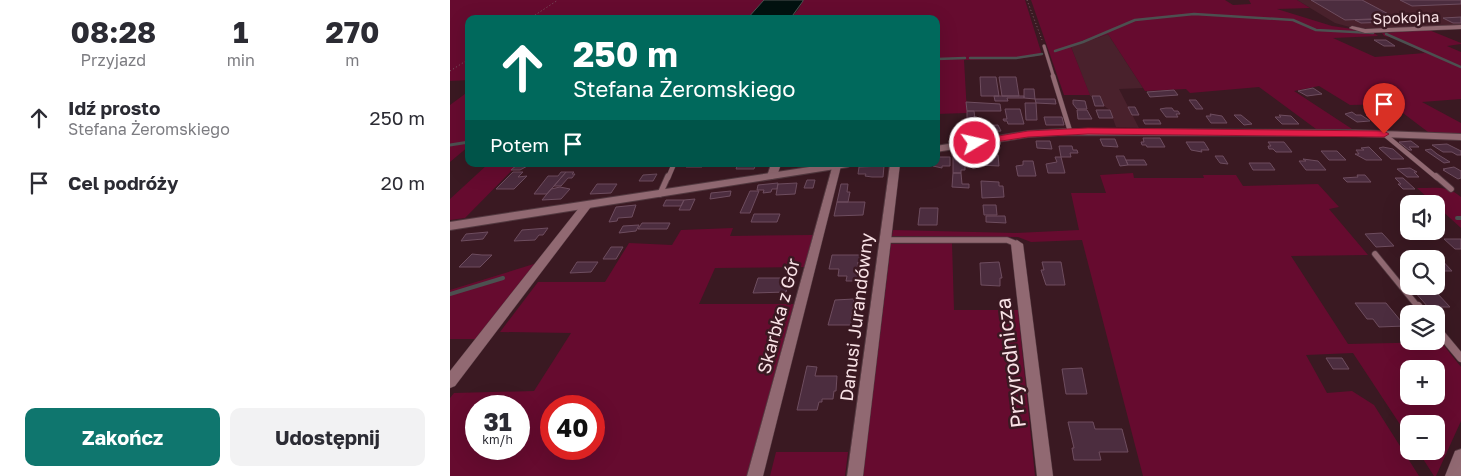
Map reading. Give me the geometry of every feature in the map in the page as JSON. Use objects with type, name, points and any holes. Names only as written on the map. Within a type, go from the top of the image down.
[{"type":"street","name":"Spokojna","points":[[1352,28],[1365,31],[1461,27]]},
{"type":"street","points":[[940,148],[1028,134],[1070,132],[1356,133],[1461,137]]},
{"type":"street","points":[[772,176],[775,167]]},
{"type":"street","points":[[450,226],[829,167]]},
{"type":"street","name":"Skarbka z Gór","points":[[756,476],[841,167]]},
{"type":"street","name":"Danusi Jurandówny","points":[[855,476],[895,167]]},
{"type":"street","points":[[450,382],[586,206]]},
{"type":"street","name":"Przyrodnicza","points":[[1017,244],[1045,476]]},
{"type":"street","points":[[1452,476],[1461,456]]},
{"type":"lane","points":[[1044,46],[1070,132]]},
{"type":"lane","points":[[1384,134],[1451,189]]},
{"type":"lane","points":[[660,194],[673,167]]},
{"type":"lane","points":[[884,240],[1006,240],[1017,244]]},
{"type":"lane","points":[[1375,254],[1417,305]]},
{"type":"lane","points":[[1445,339],[1461,358]]},
{"type":"path","points":[[535,15],[558,0]]},
{"type":"path","points":[[1027,0],[1044,46]]},
{"type":"path","points":[[450,71],[465,62]]},
{"type":"shaded area","points":[[450,0],[764,0],[751,15],[465,15],[465,80],[450,81]]},
{"type":"shaded area","points":[[764,0],[803,0],[793,15],[751,15]]},
{"type":"shaded area","points":[[803,0],[1025,0],[1042,55],[1017,59],[964,60],[967,113],[940,114],[940,15],[794,15]]},
{"type":"shaded area","points":[[1031,0],[1225,0],[1233,5],[1251,4],[1249,0],[1297,0],[1310,8],[1277,9],[1332,26],[1373,32],[1378,36],[1333,38],[1375,57],[1425,53],[1394,38],[1384,36],[1382,33],[1429,30],[1461,43],[1447,46],[1461,52],[1461,99],[1422,102],[1461,123],[1461,134],[1428,132],[1391,104],[1350,105],[1319,86],[1294,91],[1352,129],[1316,129],[1259,87],[1190,93],[1186,89],[1145,91],[1108,34],[1071,47],[1090,95],[1064,95]]},
{"type":"shaded area","points":[[1297,0],[1461,0],[1461,26],[1357,29],[1335,23]]},
{"type":"shaded area","points":[[1108,34],[1143,88],[1119,89],[1139,128],[1116,127],[1110,110],[1104,106],[1100,96],[1090,96],[1071,47]]},
{"type":"shaded area","points":[[465,94],[465,149],[450,162],[450,105]]},
{"type":"shaded area","points":[[485,167],[515,167],[465,218],[450,220],[450,199]]},
{"type":"shaded area","points":[[1133,173],[1134,178],[1204,178],[1203,175],[1236,175],[1243,186],[1318,184],[1339,207],[1329,209],[1368,255],[1291,256],[1348,344],[1400,343],[1400,350],[1445,350],[1445,347],[1461,367],[1461,421],[1445,456],[1445,415],[1400,415],[1400,424],[1353,353],[1306,355],[1327,393],[1352,391],[1374,405],[1400,446],[1400,460],[1409,460],[1419,476],[1143,476],[1082,240],[1031,242],[1018,237],[892,236],[893,230],[1015,233],[1079,230],[1071,193],[1106,193],[1100,175]]},
{"type":"shaded area","points":[[1417,188],[1446,189],[1461,197],[1461,228],[1445,213],[1445,195],[1425,195]]},
{"type":"shaded area","points":[[733,228],[730,236],[813,235],[805,267],[715,268],[699,304],[794,304],[747,476],[450,476],[450,398],[454,393],[534,391],[571,333],[500,332],[538,282],[605,282],[629,243],[672,245],[681,230]]},
{"type":"shaded area","points":[[952,243],[954,310],[1018,310],[1035,476],[863,476],[891,244]]},
{"type":"shaded area","points":[[537,263],[476,339],[450,339],[450,290]]},
{"type":"shaded area","points":[[776,452],[848,452],[845,476],[770,476]]},
{"type":"shaded area","points":[[1424,460],[1443,460],[1436,476],[1434,476]]},
{"type":"building","points":[[1311,0],[1362,0],[1396,18],[1345,20]]},
{"type":"building","points":[[1400,0],[1461,0],[1461,4],[1412,6]]},
{"type":"building","points":[[1461,17],[1461,23],[1453,23],[1443,18]]},
{"type":"building","points":[[1386,19],[1392,22],[1361,23],[1355,20]]},
{"type":"building","points":[[1374,40],[1386,40],[1395,46],[1384,46]]},
{"type":"building","points":[[980,77],[996,77],[999,96],[981,96]]},
{"type":"building","points":[[999,77],[1016,77],[1019,96],[1002,96]]},
{"type":"building","points":[[1313,88],[1322,94],[1307,96],[1298,91]]},
{"type":"building","points":[[1024,89],[1034,89],[1035,99],[1024,98]]},
{"type":"building","points":[[1174,90],[1178,95],[1150,97],[1147,92]]},
{"type":"building","points":[[994,96],[1024,96],[1024,98],[1007,98],[1008,101],[995,101]]},
{"type":"building","points":[[1092,96],[1100,96],[1104,106],[1095,106]]},
{"type":"building","points":[[1035,99],[1055,99],[1056,104],[1036,103]]},
{"type":"building","points":[[1073,100],[1085,101],[1087,109],[1077,109],[1073,104]]},
{"type":"building","points":[[1189,100],[1196,100],[1203,109],[1196,109]]},
{"type":"building","points":[[966,102],[1000,104],[1001,111],[967,111]]},
{"type":"building","points":[[1025,103],[1036,103],[1037,120],[1026,120]]},
{"type":"building","points":[[1128,107],[1135,107],[1139,115],[1132,115]]},
{"type":"building","points":[[1392,107],[1401,113],[1387,114],[1379,109]]},
{"type":"building","points":[[1172,108],[1180,114],[1176,114],[1178,117],[1166,117],[1160,109]]},
{"type":"building","points":[[1005,109],[1020,109],[1024,124],[1008,124],[1007,121],[1004,121],[1003,119],[1007,119]]},
{"type":"building","points":[[1077,110],[1087,110],[1092,119],[1078,119]]},
{"type":"building","points":[[1096,110],[1110,110],[1113,118],[1099,118]]},
{"type":"building","points":[[967,111],[974,111],[975,119],[967,119]]},
{"type":"building","points":[[1352,112],[1370,121],[1357,122],[1345,114]]},
{"type":"building","points":[[1368,112],[1378,113],[1386,121],[1372,119],[1366,115],[1371,114]]},
{"type":"building","points":[[1210,114],[1222,116],[1227,123],[1211,123],[1206,116],[1211,116]]},
{"type":"building","points":[[1234,115],[1241,115],[1252,124],[1244,125]]},
{"type":"building","points":[[1279,115],[1291,116],[1299,124],[1282,124],[1275,117],[1281,117]]},
{"type":"building","points":[[1044,117],[1062,117],[1064,125],[1046,125]]},
{"type":"building","points":[[1143,120],[1159,120],[1161,124],[1145,124]]},
{"type":"building","points":[[998,125],[1001,131],[977,133],[975,126]]},
{"type":"building","points":[[958,129],[959,132],[964,132],[966,137],[954,138],[952,130]]},
{"type":"building","points":[[1143,138],[1160,138],[1165,147],[1147,147],[1142,145],[1141,142],[1144,142]]},
{"type":"building","points":[[1100,139],[1115,139],[1118,147],[1103,146]]},
{"type":"building","points":[[1036,141],[1050,141],[1052,149],[1037,148]]},
{"type":"building","points":[[1411,141],[1419,147],[1409,147],[1412,150],[1409,150],[1399,142]]},
{"type":"building","points":[[1186,142],[1204,142],[1209,150],[1201,150],[1202,152],[1191,150]]},
{"type":"building","points":[[1268,142],[1284,142],[1292,152],[1276,152],[1273,149],[1269,149],[1268,146],[1271,146]]},
{"type":"building","points":[[1447,144],[1461,151],[1461,155],[1443,152],[1432,145]]},
{"type":"building","points":[[1059,146],[1072,146],[1073,150],[1077,150],[1078,153],[1070,153],[1071,157],[1061,157]]},
{"type":"building","points":[[1369,147],[1382,160],[1366,160],[1355,154],[1359,154],[1356,150],[1364,150],[1361,148]]},
{"type":"building","points":[[1379,148],[1393,149],[1404,159],[1391,159]]},
{"type":"building","points":[[1431,149],[1450,162],[1444,163],[1425,150]]},
{"type":"building","points":[[1321,151],[1337,151],[1346,160],[1329,160]]},
{"type":"building","points":[[980,153],[998,155],[999,166],[980,165]]},
{"type":"building","points":[[953,155],[969,155],[970,165],[965,165],[965,170],[961,170],[961,173],[953,173]]},
{"type":"building","points":[[1116,156],[1124,156],[1128,165],[1120,166]]},
{"type":"building","points":[[1215,156],[1223,156],[1228,164],[1220,163]]},
{"type":"building","points":[[940,157],[950,157],[950,166],[942,166],[942,168],[938,167],[940,167]]},
{"type":"building","points":[[1055,157],[1061,157],[1065,173],[1048,173],[1046,164],[1057,162]]},
{"type":"building","points":[[1303,159],[1318,161],[1326,170],[1306,170],[1299,161],[1306,161]]},
{"type":"building","points":[[1126,160],[1144,160],[1147,165],[1128,165]]},
{"type":"building","points":[[1023,161],[1033,161],[1036,176],[1018,176],[1016,166],[1023,165]]},
{"type":"building","points":[[1249,163],[1270,163],[1275,170],[1253,170]]},
{"type":"building","points":[[514,167],[526,167],[520,170],[511,170]]},
{"type":"building","points":[[737,167],[755,167],[754,169],[736,169]]},
{"type":"building","points":[[859,167],[884,167],[883,177],[858,174]]},
{"type":"building","points":[[1454,167],[1461,171],[1461,178],[1458,179],[1443,170]]},
{"type":"building","points":[[1410,168],[1417,172],[1414,172],[1419,177],[1407,177],[1397,169]]},
{"type":"building","points":[[513,172],[523,172],[518,177],[527,176],[514,189],[496,189]]},
{"type":"building","points":[[561,172],[566,172],[547,194],[534,194],[548,176],[558,176]]},
{"type":"building","points":[[566,172],[574,172],[572,174],[575,174],[572,178],[568,178],[561,186],[554,186]]},
{"type":"building","points":[[953,173],[961,173],[962,184],[969,184],[969,188],[952,187]]},
{"type":"building","points":[[657,174],[653,181],[639,181],[643,175]]},
{"type":"building","points":[[1357,175],[1365,175],[1371,182],[1347,182],[1343,178],[1358,177]]},
{"type":"building","points":[[1395,178],[1403,178],[1415,189],[1403,189]]},
{"type":"building","points":[[807,180],[815,180],[813,188],[804,188]]},
{"type":"building","points":[[981,181],[999,182],[999,186],[1003,186],[1004,197],[982,198]]},
{"type":"building","points":[[778,183],[777,189],[772,189],[771,192],[763,193],[764,190],[757,190],[758,185]]},
{"type":"building","points":[[797,183],[795,194],[776,195],[778,184]]},
{"type":"building","points":[[597,184],[617,184],[611,193],[590,194]]},
{"type":"building","points":[[841,184],[848,184],[847,192],[850,192],[848,202],[837,202]]},
{"type":"building","points":[[560,187],[570,189],[561,199],[542,200],[551,189]]},
{"type":"building","points":[[731,191],[730,196],[710,199],[711,193]]},
{"type":"building","points":[[750,191],[759,191],[750,213],[740,213]]},
{"type":"building","points":[[695,199],[690,210],[679,210],[684,200]]},
{"type":"building","points":[[666,200],[684,200],[681,206],[663,206]]},
{"type":"building","points":[[837,202],[865,202],[863,215],[834,216]]},
{"type":"building","points":[[636,205],[632,217],[618,218],[617,221],[609,222],[616,207]]},
{"type":"building","points":[[983,205],[996,205],[997,215],[984,215]]},
{"type":"building","points":[[920,208],[938,208],[937,225],[918,225]]},
{"type":"building","points":[[754,214],[780,214],[777,222],[751,222]]},
{"type":"building","points":[[986,216],[1005,216],[1006,223],[986,222]]},
{"type":"building","points":[[642,223],[670,223],[667,229],[638,229]]},
{"type":"building","points":[[639,225],[636,231],[619,233],[623,226]]},
{"type":"building","points":[[548,228],[543,235],[539,235],[535,240],[514,241],[522,230]]},
{"type":"building","points":[[488,232],[483,239],[461,241],[466,234]]},
{"type":"building","points":[[1382,233],[1394,246],[1376,247],[1365,234]]},
{"type":"building","points":[[1445,239],[1461,239],[1461,249],[1455,249]]},
{"type":"building","points":[[611,247],[623,247],[616,259],[603,259]]},
{"type":"building","points":[[472,254],[492,255],[480,267],[459,267]]},
{"type":"building","points":[[832,255],[865,255],[863,262],[858,262],[857,269],[860,269],[858,281],[846,281],[847,276],[838,276],[839,269],[829,269]]},
{"type":"building","points":[[577,262],[598,262],[591,272],[570,273]]},
{"type":"building","points":[[999,262],[1002,278],[1000,278],[1000,286],[981,285],[980,263]]},
{"type":"building","points":[[1042,262],[1061,262],[1065,285],[1046,285],[1041,270],[1044,270]]},
{"type":"building","points":[[1445,264],[1452,271],[1445,271]]},
{"type":"building","points":[[758,278],[790,278],[786,292],[753,293]]},
{"type":"building","points":[[1418,295],[1439,295],[1450,307],[1445,307],[1445,305],[1426,305]]},
{"type":"building","points":[[854,299],[851,319],[855,319],[854,325],[828,325],[835,300]]},
{"type":"building","points":[[1355,303],[1386,303],[1400,320],[1400,326],[1379,327],[1373,319],[1367,319]]},
{"type":"building","points":[[1326,358],[1342,358],[1349,369],[1333,369]]},
{"type":"building","points":[[807,366],[817,367],[815,376],[837,376],[836,391],[834,391],[833,399],[822,399],[822,402],[819,402],[817,410],[797,410]]},
{"type":"building","points":[[1082,368],[1087,394],[1066,394],[1062,369]]},
{"type":"building","points":[[1068,422],[1093,422],[1095,429],[1122,429],[1128,452],[1099,452],[1101,460],[1074,460],[1072,448],[1074,448]]},
{"type":"waterway","points":[[1055,51],[1083,42],[1135,20],[1194,14],[1293,20],[1316,30],[1373,33]]},
{"type":"waterway","points":[[1386,34],[1461,67]]},
{"type":"waterway","points":[[970,58],[1016,58],[1042,54]]},
{"type":"waterway","points":[[940,59],[965,58]]},
{"type":"waterway","points":[[450,145],[465,143]]},
{"type":"waterway","points":[[450,294],[503,278]]},
{"type":"route","points":[[975,143],[1028,134],[1088,131],[1384,134]]}]
